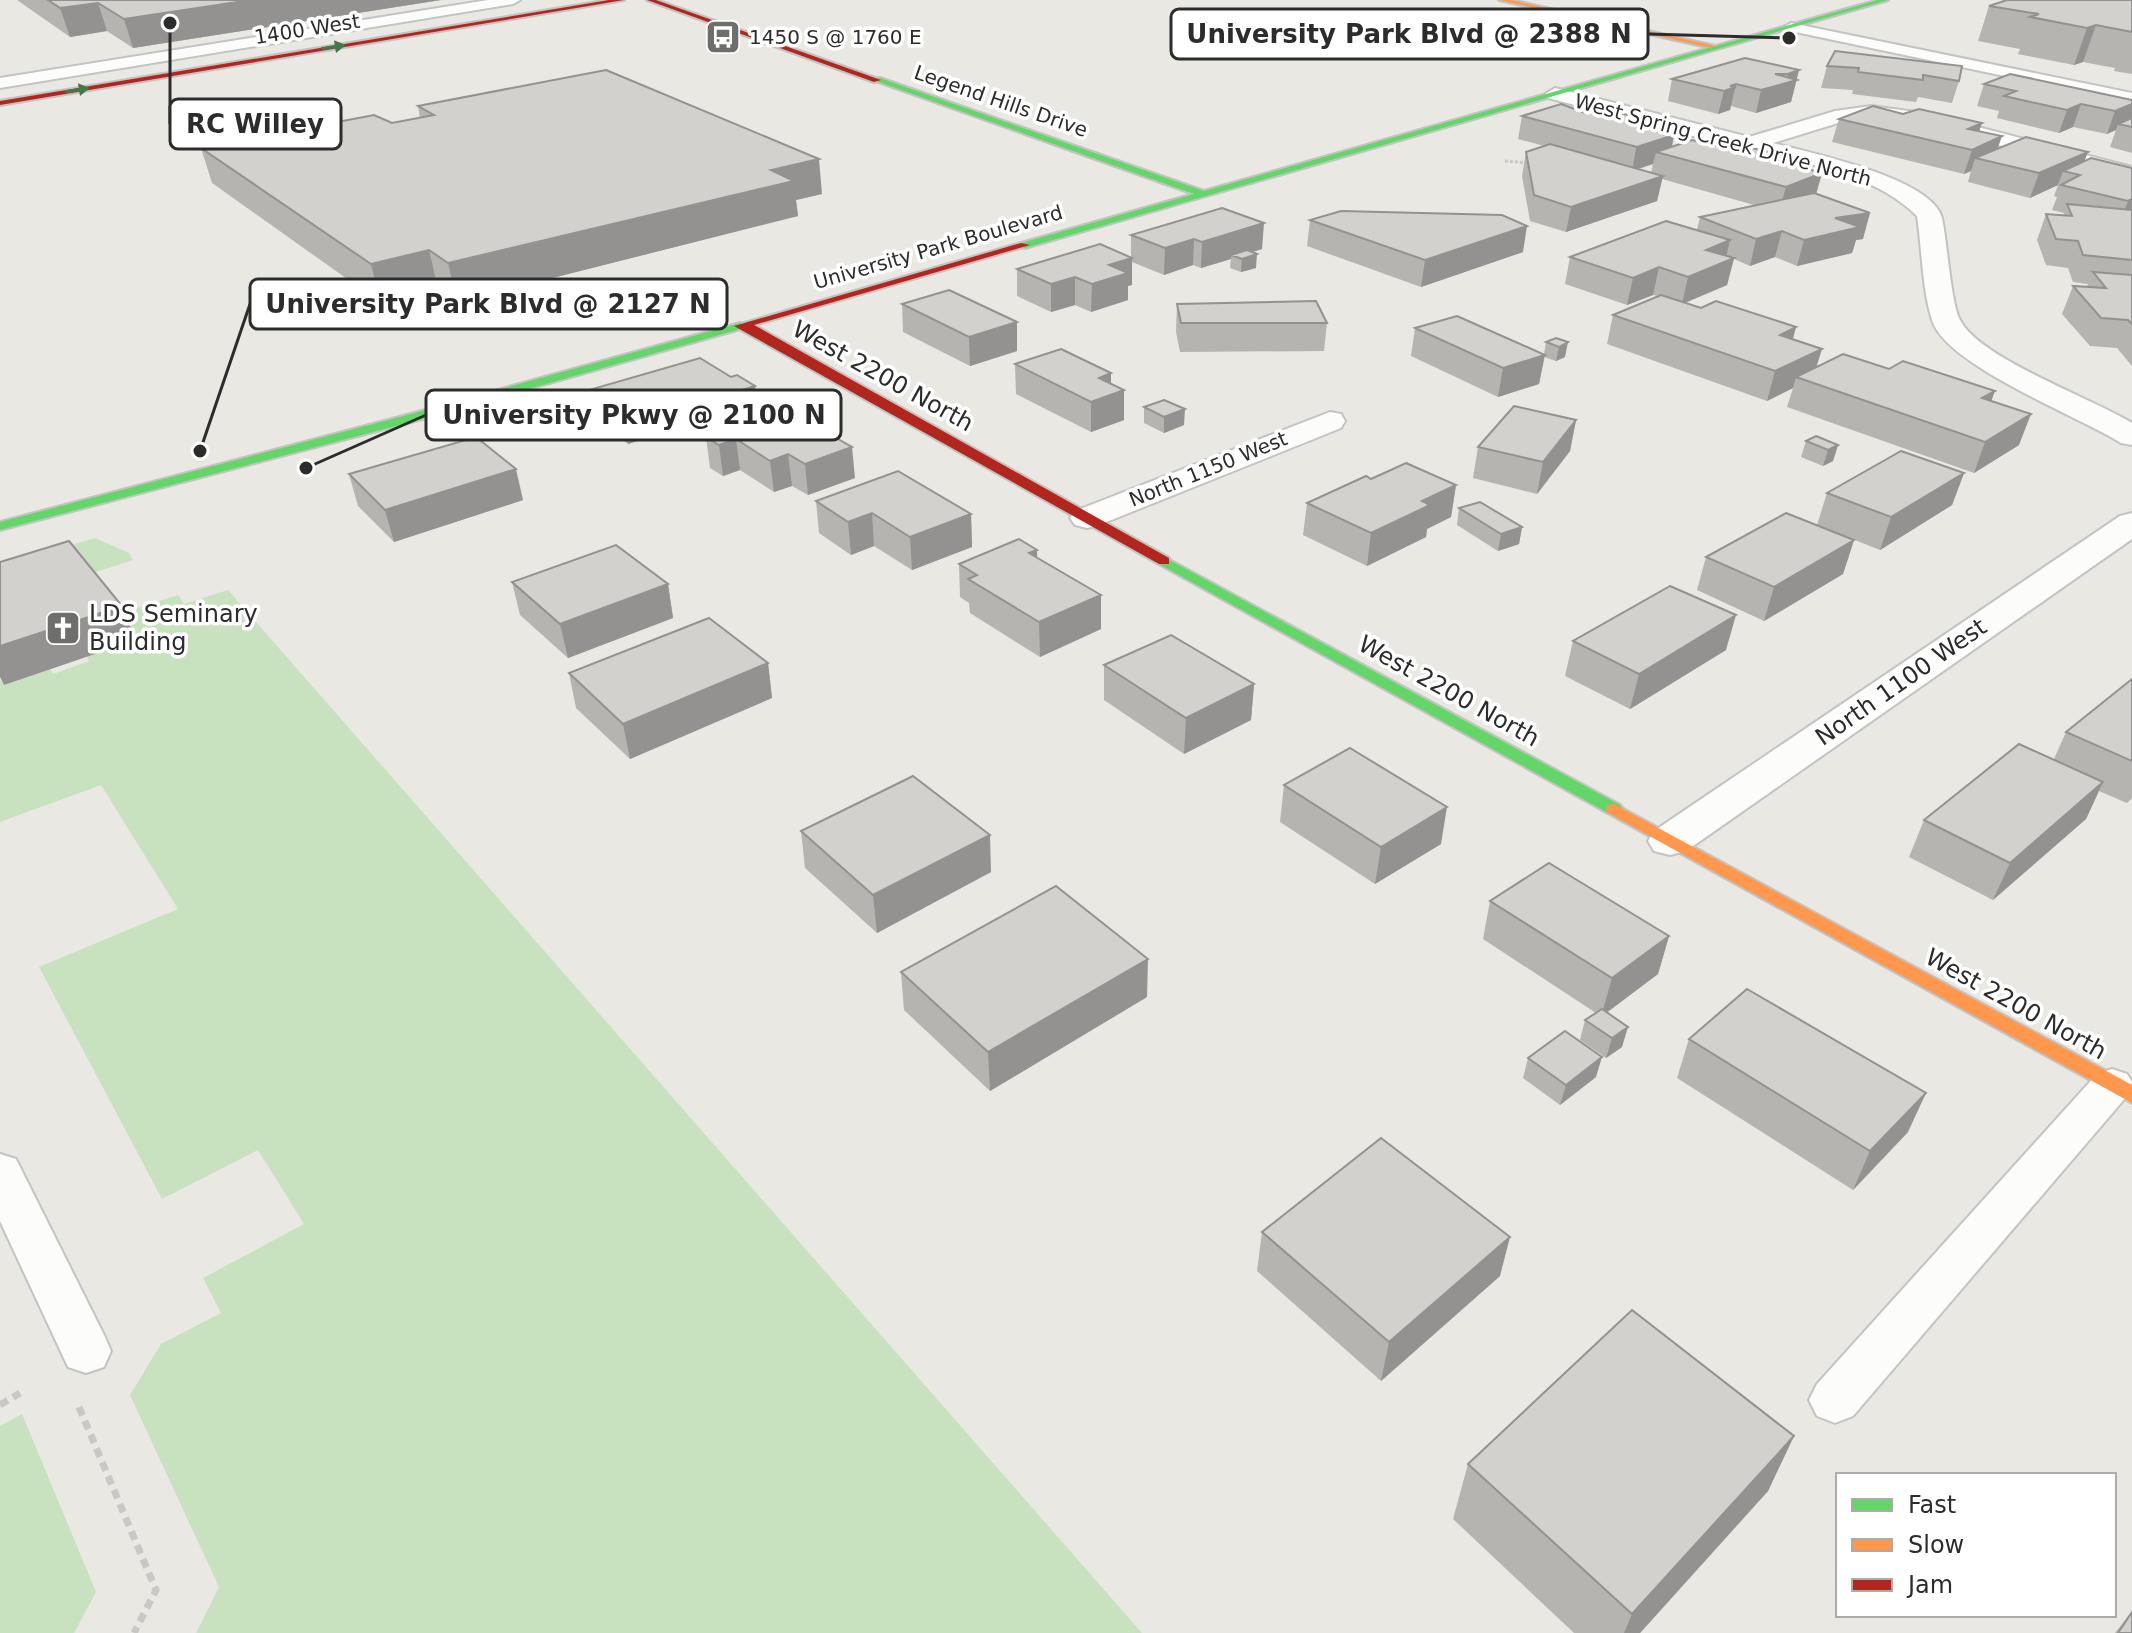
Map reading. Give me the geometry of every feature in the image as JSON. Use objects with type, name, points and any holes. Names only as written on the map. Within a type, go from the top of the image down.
[{"type":"street","name":"1400 West","points":[[0,103],[621,0]]},
{"type":"street","name":"Legend Hills Drive","points":[[650,0],[1203,194]]},
{"type":"street","points":[[1502,0],[1717,47]]},
{"type":"street","name":"University Park Boulevard","points":[[0,526],[452,407],[1885,0]]},
{"type":"street","name":"West Spring Creek Drive North","points":[[1555,94],[1864,175],[1918,202],[1929,214],[1946,322],[1956,335],[2015,374],[2104,416],[2132,436]]},
{"type":"street","points":[[1750,144],[1835,117],[1871,112],[1924,119],[2132,174]]},
{"type":"street","name":"West 2200 North","points":[[745,325],[1087,518],[2122,1090]]},
{"type":"street","name":"North 1150 West","points":[[1087,518],[1330,421]]},
{"type":"street","name":"North 1100 West","points":[[1670,841],[2132,523]]},
{"type":"lane","points":[[0,83],[513,0]]},
{"type":"lane","points":[[1791,27],[2132,98]]},
{"type":"lane","points":[[1835,1400],[2122,1090]]},
{"type":"lane","points":[[0,1172],[86,1351]]},
{"type":"path","points":[[1505,161],[1530,163]]},
{"type":"path","points":[[0,1405],[20,1393]]},
{"type":"path","points":[[75,1397],[156,1590],[134,1633]]},
{"type":"green space","points":[[95,538],[129,553],[133,560],[84,576],[0,566]]},
{"type":"green space","points":[[228,590],[1142,1633],[196,1633],[219,1587],[130,1395],[161,1344],[221,1313],[203,1278],[304,1224],[258,1150],[162,1199],[39,967],[178,909],[101,785],[0,822],[0,679],[4,685],[50,669],[53,674],[89,661],[87,657],[116,615],[178,595],[184,604]]},
{"type":"green space","points":[[22,1414],[96,1592],[74,1633],[0,1633],[0,1426]]},
{"type":"building","points":[[48,0],[251,0],[124,19],[98,3],[60,8]]},
{"type":"building","points":[[2007,0],[2132,0],[2132,32],[2096,25],[2087,28],[2030,17],[2039,14],[1989,6]]},
{"type":"building","points":[[1835,51],[1962,66],[1959,81],[1923,75],[1923,80],[1858,72],[1859,68],[1827,66]]},
{"type":"building","points":[[1745,58],[1799,70],[1775,74],[1797,80],[1761,90],[1736,84],[1730,86],[1736,87],[1724,91],[1672,79]]},
{"type":"building","points":[[606,70],[819,159],[771,170],[794,181],[448,263],[429,250],[371,264],[201,148],[374,115],[392,123],[434,115],[418,106]]},
{"type":"building","points":[[2010,74],[2132,100],[2132,104],[2115,111],[2081,104],[2067,110],[2004,96],[2016,91],[1984,84]]},
{"type":"building","points":[[1561,104],[1585,113],[1600,108],[1656,122],[1640,127],[1674,135],[1637,147],[1522,116]]},
{"type":"building","points":[[1873,106],[1903,114],[1919,109],[1982,123],[1968,129],[2002,136],[1972,150],[1839,119]]},
{"type":"building","points":[[2132,118],[2132,127],[2118,124]]},
{"type":"building","points":[[2026,137],[2088,152],[2039,173],[1975,158]]},
{"type":"building","points":[[1692,140],[1725,148],[1737,144],[1799,160],[1788,164],[1822,173],[1786,187],[1656,152]]},
{"type":"building","points":[[1550,144],[1663,176],[1571,207],[1534,195],[1526,152]]},
{"type":"building","points":[[2091,158],[2132,168],[2132,199],[2128,201],[2061,185],[2080,175],[2063,171]]},
{"type":"building","points":[[1814,193],[1870,213],[1835,218],[1860,227],[1804,240],[1782,231],[1756,239],[1700,217]]},
{"type":"building","points":[[2067,204],[2132,210],[2132,260],[2083,255],[2078,241],[2056,239],[2046,214],[2072,216]]},
{"type":"building","points":[[1222,208],[1264,223],[1202,242],[1194,239],[1165,248],[1131,235]]},
{"type":"building","points":[[1341,211],[1502,215],[1527,226],[1425,260],[1310,220]]},
{"type":"building","points":[[1666,221],[1730,240],[1706,250],[1734,258],[1688,277],[1659,267],[1633,278],[1570,257]]},
{"type":"building","points":[[1100,244],[1132,258],[1109,265],[1128,273],[1092,284],[1075,277],[1051,284],[1017,269]]},
{"type":"building","points":[[1247,250],[1257,254],[1242,259],[1231,255]]},
{"type":"building","points":[[2093,272],[2132,275],[2132,324],[2128,320],[2101,318],[2073,286],[2106,288]]},
{"type":"building","points":[[949,290],[1017,322],[969,337],[902,304]]},
{"type":"building","points":[[1661,295],[1701,308],[1716,301],[1796,327],[1780,335],[1822,349],[1775,371],[1613,315]]},
{"type":"building","points":[[1316,301],[1327,323],[1181,323],[1177,304]]},
{"type":"building","points":[[1457,316],[1545,355],[1503,368],[1415,328]]},
{"type":"building","points":[[1556,338],[1568,342],[1559,347],[1546,342]]},
{"type":"building","points":[[1061,349],[1111,373],[1099,378],[1124,390],[1091,402],[1015,364]]},
{"type":"building","points":[[1843,354],[1889,369],[1903,361],[1995,391],[1982,398],[2031,414],[1985,442],[1796,377]]},
{"type":"building","points":[[700,358],[731,377],[737,375],[755,386],[687,407],[673,398],[623,413],[589,390]]},
{"type":"building","points":[[1164,400],[1185,409],[1164,417],[1144,407]]},
{"type":"building","points":[[1514,406],[1576,420],[1543,462],[1478,447]]},
{"type":"building","points":[[778,413],[799,425],[808,422],[852,447],[805,464],[788,454],[770,461],[736,439],[719,445],[706,437]]},
{"type":"building","points":[[1816,436],[1838,445],[1828,450],[1806,441]]},
{"type":"building","points":[[476,437],[516,469],[385,510],[349,474]]},
{"type":"building","points":[[1901,451],[1964,473],[1891,517],[1827,493]]},
{"type":"building","points":[[1406,463],[1456,485],[1422,501],[1430,505],[1371,533],[1307,503],[1366,476],[1371,479]]},
{"type":"building","points":[[898,471],[971,514],[910,537],[872,513],[848,522],[816,501]]},
{"type":"building","points":[[1480,502],[1522,527],[1501,534],[1459,508]]},
{"type":"building","points":[[1786,513],[1854,540],[1774,587],[1706,557]]},
{"type":"building","points":[[1019,539],[1037,550],[1029,553],[1101,595],[1039,622],[968,579],[977,575],[959,564]]},
{"type":"building","points":[[69,541],[122,606],[0,646],[0,562]]},
{"type":"building","points":[[616,545],[668,584],[560,624],[512,582]]},
{"type":"building","points":[[1670,586],[1736,615],[1639,674],[1573,641]]},
{"type":"building","points":[[709,618],[768,663],[623,724],[569,673]]},
{"type":"building","points":[[1171,635],[1254,684],[1186,718],[1104,665]]},
{"type":"building","points":[[2132,679],[2132,761],[2066,732]]},
{"type":"building","points":[[2019,744],[2103,782],[2010,863],[1924,820]]},
{"type":"building","points":[[1350,748],[1447,807],[1381,847],[1284,785]]},
{"type":"building","points":[[913,776],[990,835],[873,895],[801,831]]},
{"type":"building","points":[[1549,863],[1669,936],[1612,978],[1490,901]]},
{"type":"building","points":[[1056,886],[1148,959],[988,1052],[901,972]]},
{"type":"building","points":[[1747,989],[1926,1093],[1870,1151],[1689,1039]]},
{"type":"building","points":[[1602,1009],[1628,1027],[1612,1038],[1585,1020]]},
{"type":"building","points":[[1565,1031],[1602,1057],[1566,1085],[1528,1058]]},
{"type":"building","points":[[1381,1138],[1510,1237],[1389,1342],[1262,1232]]},
{"type":"building","points":[[1632,1310],[1794,1436],[1632,1614],[1468,1464]]},
{"type":"building","points":[[2132,1612],[2132,1633],[2118,1633]]},
{"type":"traffic: fast","points":[[1025,245],[1885,0]]},
{"type":"traffic: fast","points":[[877,80],[1203,194]]},
{"type":"traffic: fast","points":[[0,526],[411,418],[740,326]]},
{"type":"traffic: fast","points":[[1164,561],[1614,809]]},
{"type":"traffic: slow","points":[[1502,0],[1711,46]]},
{"type":"traffic: slow","points":[[1614,809],[2132,1095]]},
{"type":"traffic: jam","points":[[0,103],[621,0]]},
{"type":"traffic: jam","points":[[650,0],[877,80]]},
{"type":"traffic: jam","points":[[740,326],[1025,245]]},
{"type":"traffic: jam","points":[[745,325],[1164,561]]},
{"type":"place","name":"RC Willey","points":[[170,23]]},
{"type":"place","name":"1450 S @ 1760 E","points":[[723,37]]},
{"type":"place","name":"University Park Blvd @ 2388 N","points":[[1789,38]]},
{"type":"place","name":"University Park Blvd @ 2127 N","points":[[200,451]]},
{"type":"place","name":"University Pkwy @ 2100 N","points":[[306,468]]},
{"type":"place","name":"LDS Seminary Building","points":[[63,628]]}]
